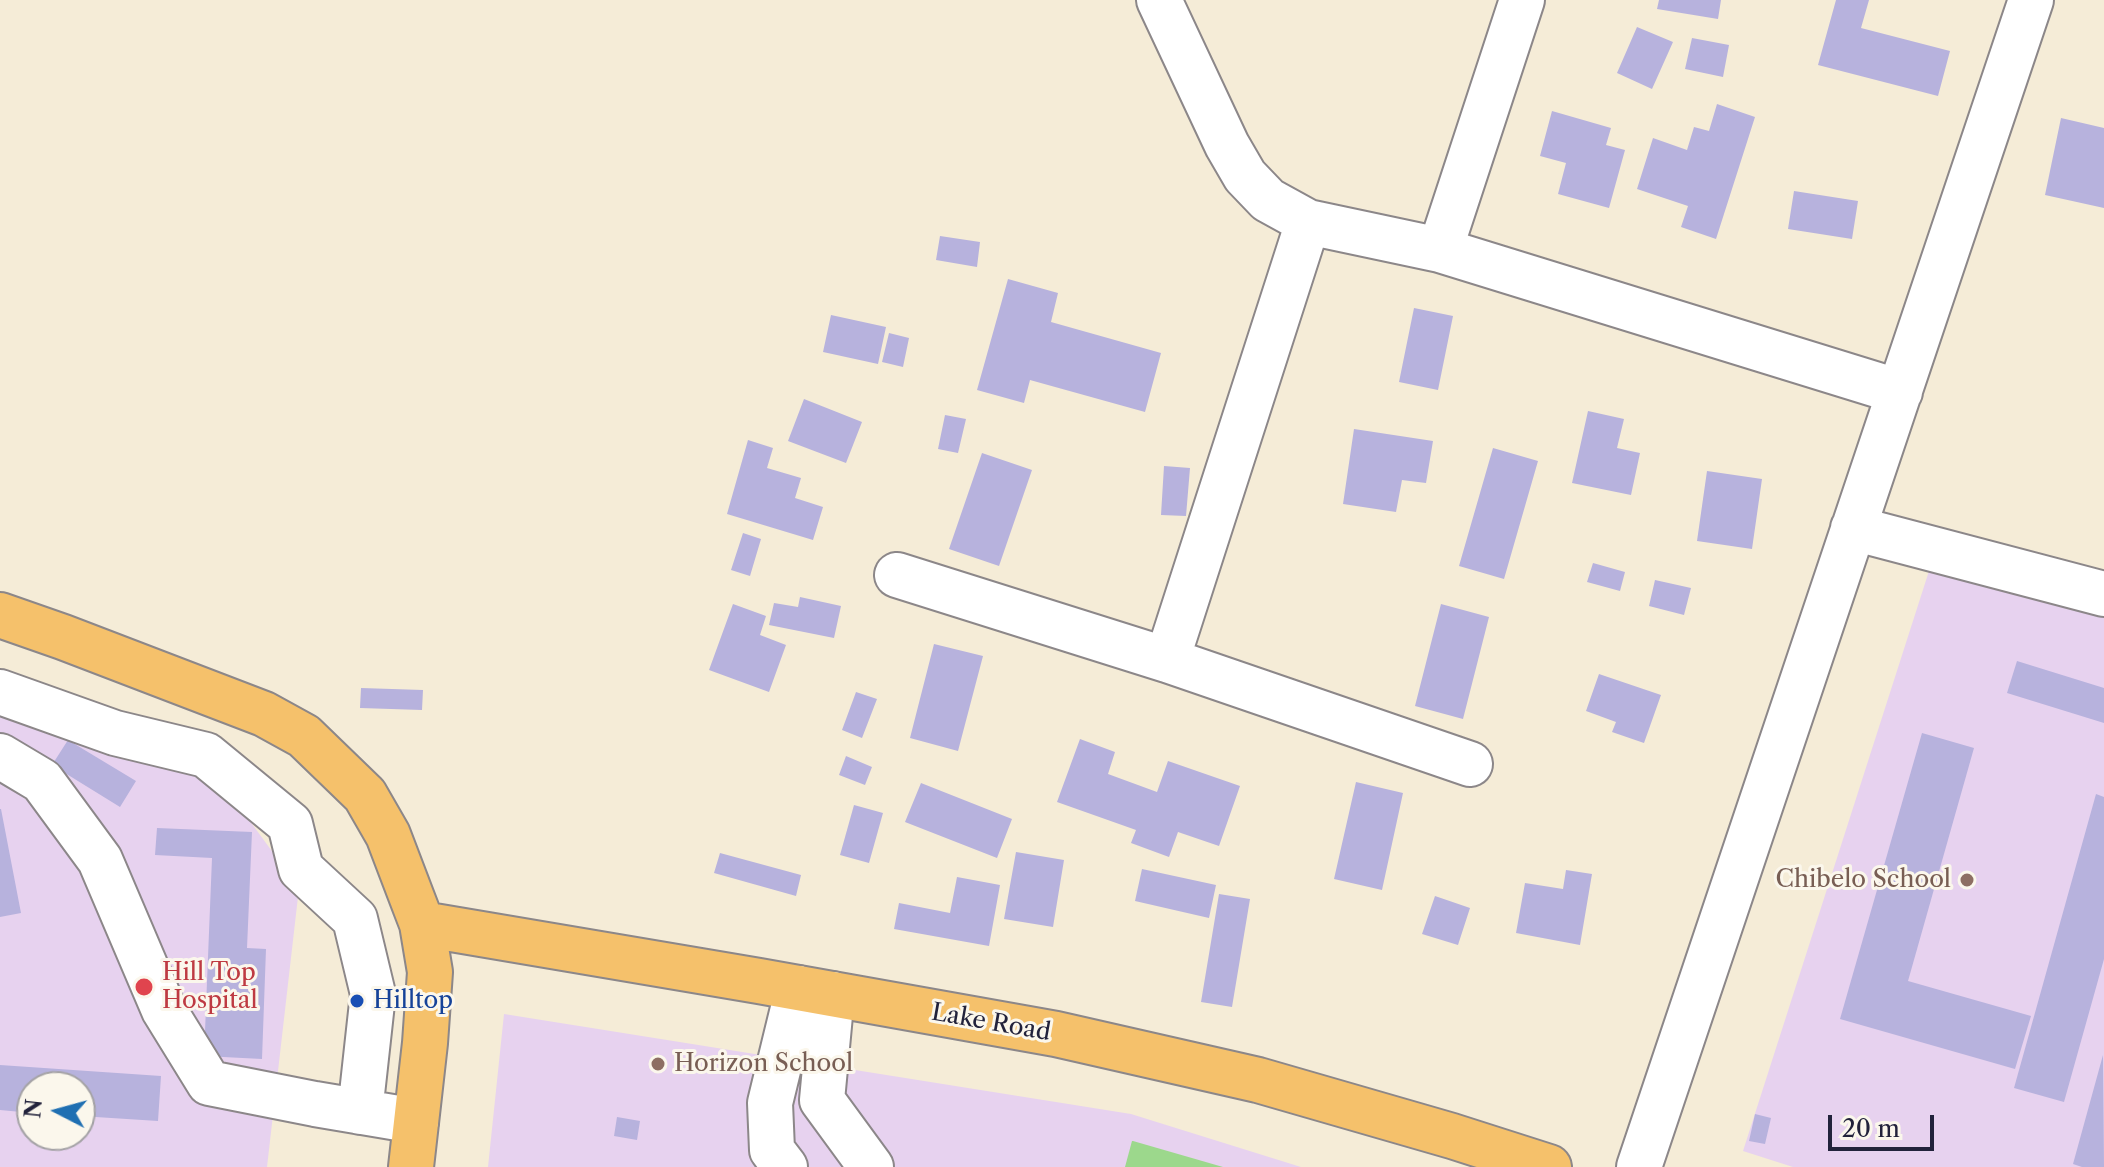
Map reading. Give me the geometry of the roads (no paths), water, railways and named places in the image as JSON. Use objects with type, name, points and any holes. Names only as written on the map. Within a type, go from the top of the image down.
[{"type":"main road","points":[[0,615],[264,714],[304,736],[365,795],[388,835],[422,924],[430,972],[411,1167]]},
{"type":"main road","name":"Lake Road","points":[[422,924],[1056,1034],[1258,1080],[1549,1167]]},
{"type":"street","points":[[1159,0],[1227,145],[1245,176],[1268,200],[1308,222],[1440,250],[1900,392]]},
{"type":"street","points":[[1440,250],[1522,0]]},
{"type":"street","points":[[1639,1167],[2031,0]]},
{"type":"street","points":[[1167,660],[1308,222]]},
{"type":"street","points":[[1853,528],[2104,594]]},
{"type":"street","points":[[897,575],[1167,660],[1470,764]]},
{"type":"street","points":[[0,692],[115,733],[206,755],[290,824],[301,869],[355,919],[373,994],[360,1112]]},
{"type":"street","points":[[0,756],[42,781],[100,860],[164,1010],[209,1083],[416,1121]]},
{"type":"street","points":[[785,1167],[772,1150],[770,1103],[815,991]]},
{"type":"street","points":[[815,991],[822,1100],[871,1167]]},
{"type":"place","name":"Chibelo School","points":[[1967,880]]},
{"type":"place","name":"Hill Top Hospital","points":[[144,987]]},
{"type":"place","name":"Hilltop","points":[[357,1001]]},
{"type":"place","name":"Horizon School","points":[[658,1064]]}]
